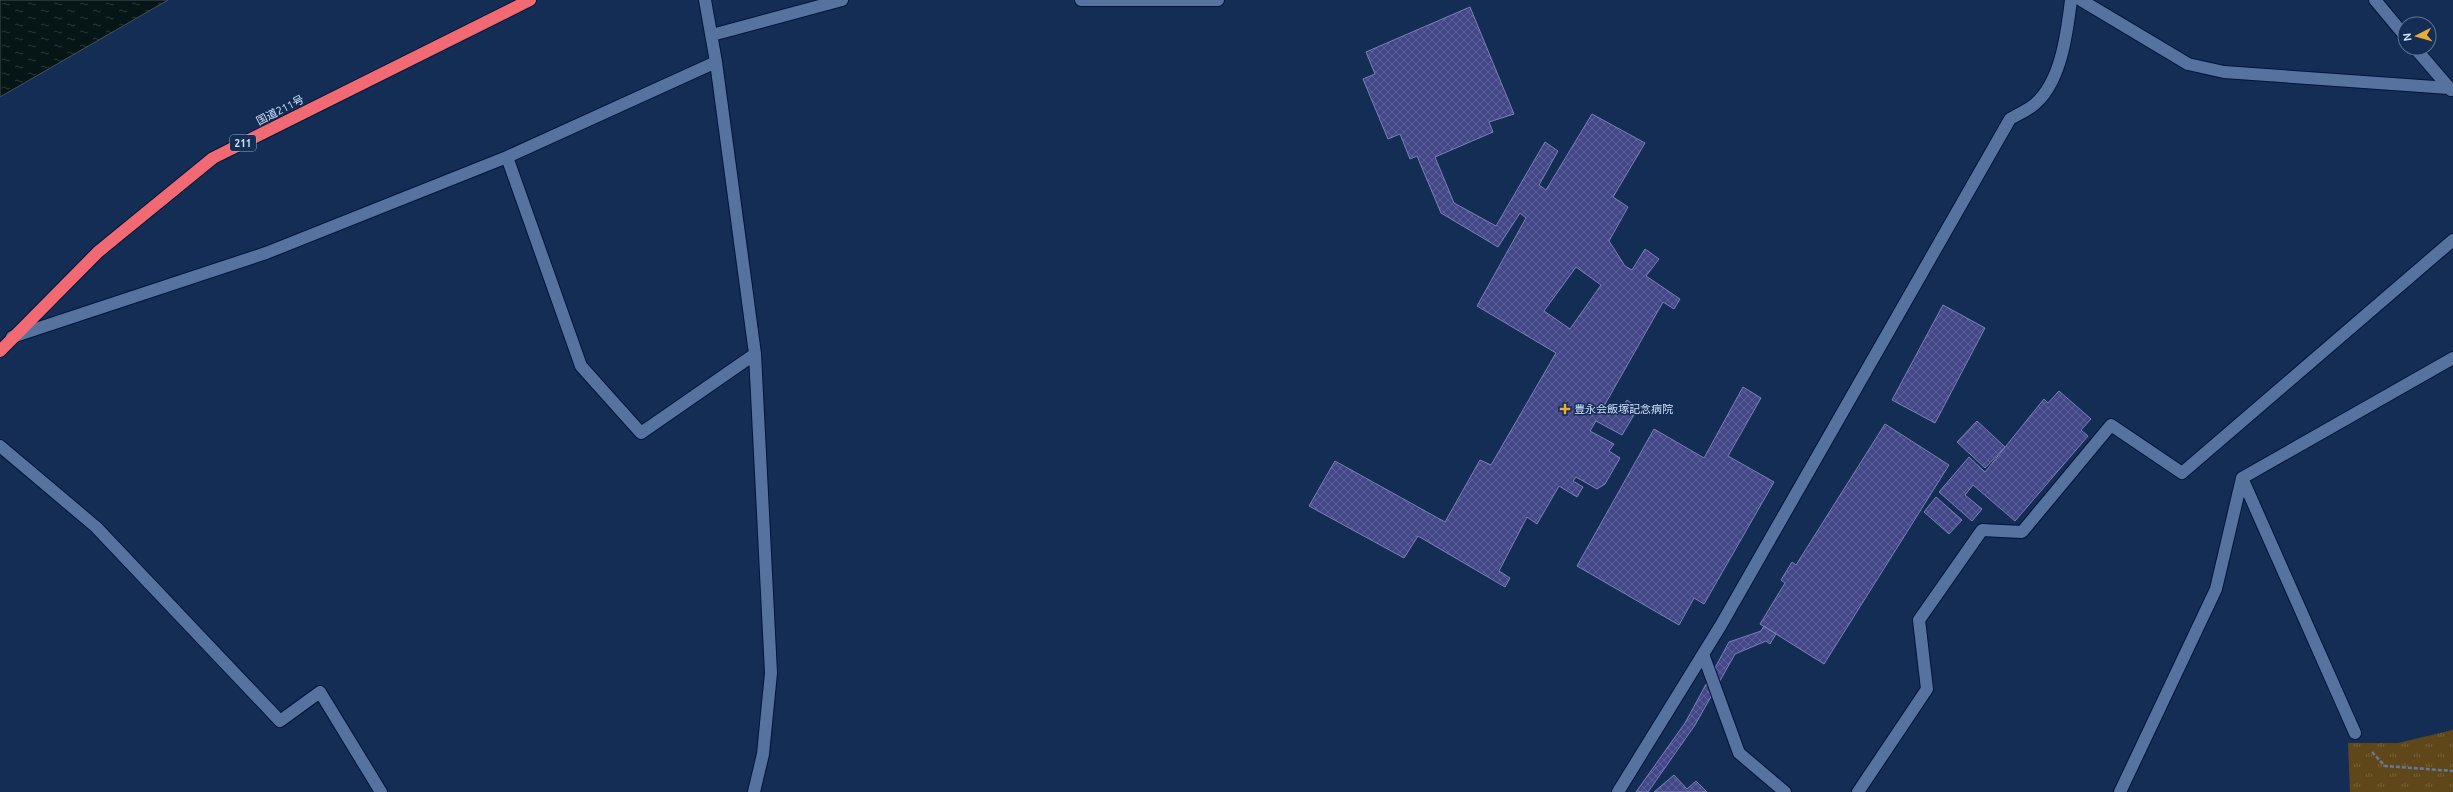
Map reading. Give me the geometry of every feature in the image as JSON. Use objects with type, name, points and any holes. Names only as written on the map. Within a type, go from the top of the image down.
[{"type":"highway","name":"国道211号","points":[[0,351],[98,252],[213,158],[530,0]]},
{"type":"street","points":[[705,0],[716,62],[755,354],[771,673],[763,754],[754,792]]},
{"type":"street","points":[[712,35],[842,0]]},
{"type":"street","points":[[1081,0],[1218,0]]},
{"type":"street","points":[[1618,792],[1703,654],[2010,119],[2032,106],[2045,93],[2060,62],[2068,30],[2071,0]]},
{"type":"street","points":[[2081,0],[2188,64],[2224,72],[2451,90]]},
{"type":"street","points":[[2375,0],[2397,26]]},
{"type":"street","points":[[2422,56],[2451,90]]},
{"type":"street","points":[[12,338],[266,252],[507,157],[716,62]]},
{"type":"street","points":[[507,157],[582,366],[641,433],[755,354]]},
{"type":"street","points":[[1858,792],[1927,689],[1920,620],[1982,530],[2022,532],[2111,425],[2182,473],[2453,240]]},
{"type":"street","points":[[2120,792],[2216,589],[2242,478],[2453,358]]},
{"type":"street","points":[[0,446],[96,527],[280,721],[320,692],[381,792]]},
{"type":"street","points":[[2242,478],[2355,733]]},
{"type":"street","points":[[1703,654],[1739,753],[1785,792]]},
{"type":"path","points":[[2355,733],[2385,766],[2453,771]]},
{"type":"green space","points":[[2453,730],[2453,792],[2350,792],[2348,743],[2398,743]]},
{"type":"water","points":[[0,0],[168,0],[0,97]]},
{"type":"building","points":[[1470,7],[1514,114],[1489,122],[1493,132],[1435,157],[1454,203],[1496,226],[1545,142],[1558,151],[1539,185],[1546,190],[1592,114],[1645,143],[1613,197],[1628,207],[1609,241],[1625,266],[1632,270],[1645,249],[1659,259],[1646,276],[1680,299],[1674,309],[1663,302],[1604,406],[1617,415],[1627,400],[1638,408],[1622,435],[1596,421],[1590,431],[1614,444],[1609,451],[1620,458],[1605,484],[1597,489],[1576,477],[1573,481],[1583,487],[1577,497],[1559,486],[1537,524],[1527,517],[1499,571],[1510,578],[1505,587],[1418,536],[1404,558],[1309,506],[1335,461],[1445,522],[1480,460],[1491,465],[1556,353],[1477,306],[1526,218],[1520,213],[1498,247],[1441,213],[1417,156],[1410,159],[1400,134],[1388,139],[1363,79],[1375,74],[1366,52]],"holes":[[[1576,267],[1601,285],[1570,329],[1544,311]]]},
{"type":"building","points":[[1943,305],[1985,328],[1935,423],[1892,400]]},
{"type":"building","points":[[1743,387],[1761,398],[1728,456],[1774,482],[1704,604],[1694,598],[1679,625],[1577,566],[1654,429],[1704,458]]},
{"type":"building","points":[[2059,391],[2091,419],[2081,430],[2088,436],[2015,521],[1973,485],[1965,495],[1982,509],[1972,521],[1939,492],[1969,457],[1985,472],[2044,399],[2048,403]]},
{"type":"building","points":[[1977,421],[2005,447],[1985,468],[1957,442]]},
{"type":"building","points":[[1885,424],[1949,465],[1824,664],[1760,624],[1785,583],[1781,580],[1792,562],[1796,565]]},
{"type":"building","points":[[1936,497],[1962,520],[1949,534],[1924,512]]},
{"type":"building","points":[[1764,626],[1776,634],[1770,644],[1766,641],[1735,654],[1695,725],[1648,792],[1636,792],[1685,723],[1729,642],[1761,631]]},
{"type":"building","points":[[1674,775],[1687,789],[1696,781],[1707,792],[1654,792]]},
{"type":"place","name":"豊永会飯塚記念病院","points":[[1565,409]]}]
